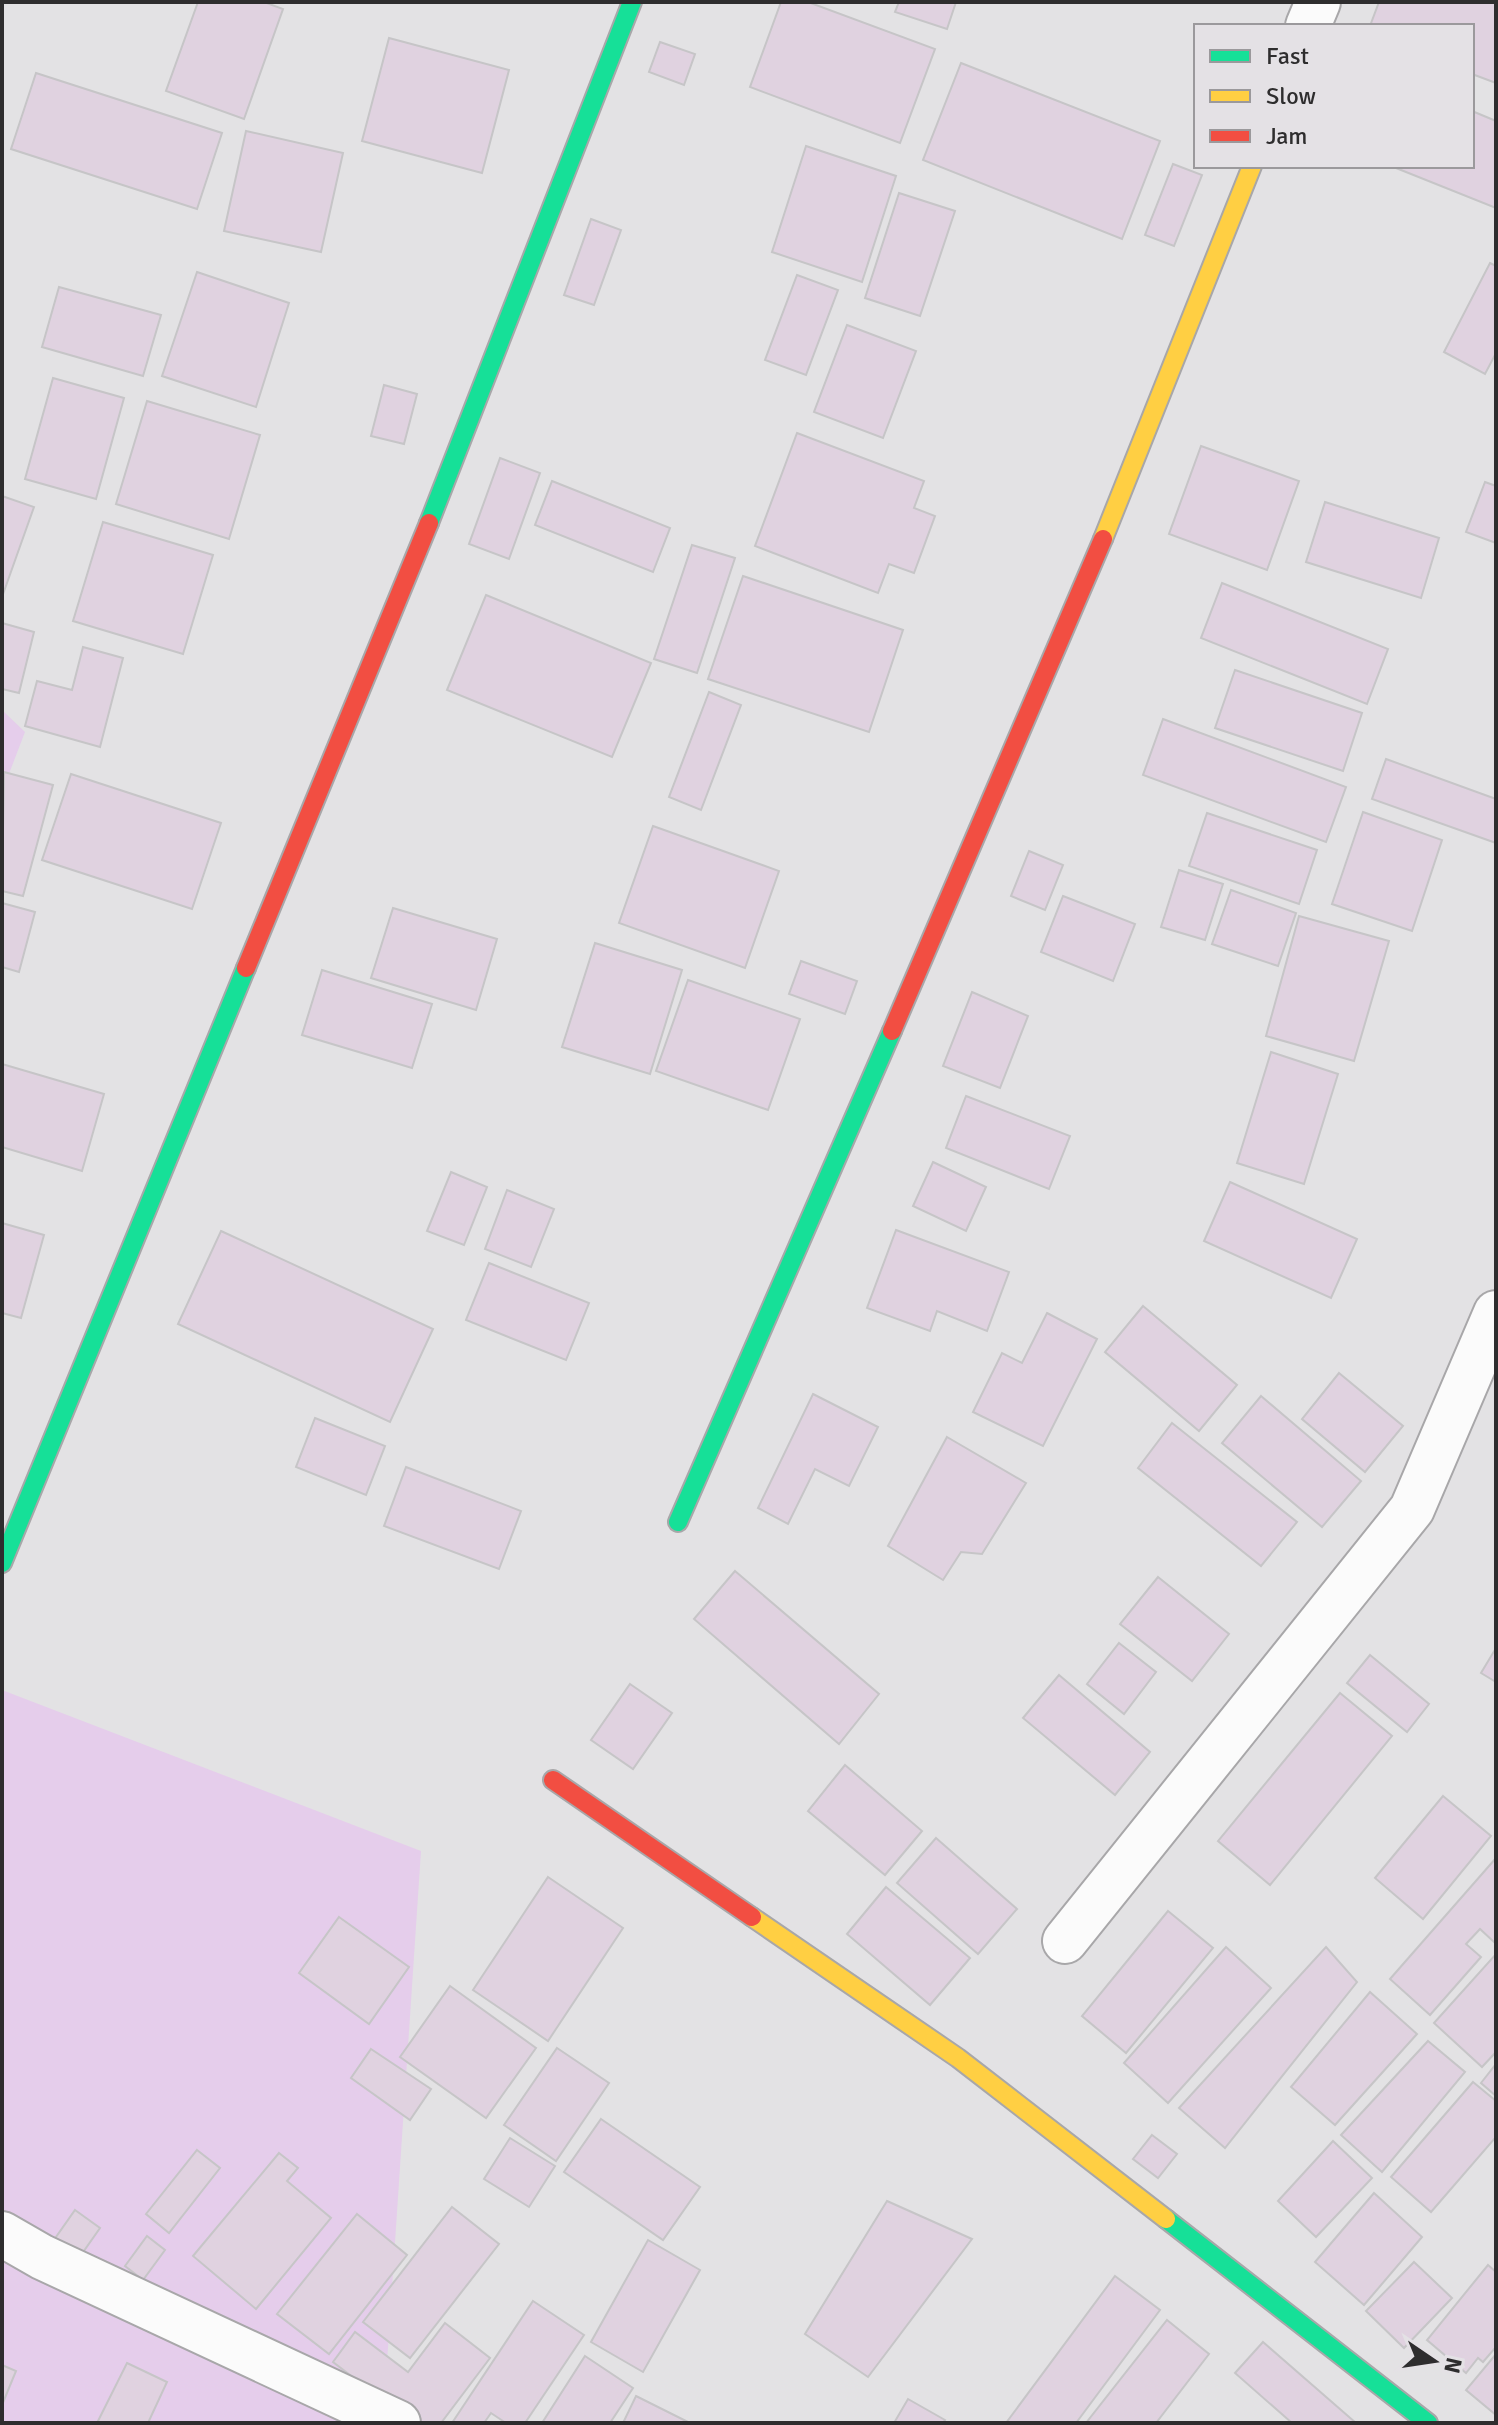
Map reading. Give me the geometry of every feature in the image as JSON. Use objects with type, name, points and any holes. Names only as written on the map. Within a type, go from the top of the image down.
[{"type":"street","points":[[2,1563],[451,468],[632,2]]},
{"type":"street","points":[[1309,24],[1318,2]]},
{"type":"street","points":[[678,1522],[1070,621],[1251,168]]},
{"type":"street","points":[[1065,1941],[1412,1509],[1496,1313]]},
{"type":"street","points":[[553,1780],[958,2058],[1428,2423]]},
{"type":"street","points":[[2,2234],[42,2257],[398,2423]]},
{"type":"shaded area","points":[[2,710],[25,732],[2,792]]},
{"type":"shaded area","points":[[2,1690],[421,1851],[383,2423],[2,2423]]},
{"type":"building","points":[[198,2],[264,2],[283,9],[244,119],[166,91]]},
{"type":"building","points":[[781,2],[808,2],[935,49],[900,143],[750,87]]},
{"type":"building","points":[[899,2],[956,2],[947,29],[895,12]]},
{"type":"building","points":[[1379,2],[1496,2],[1496,83],[1474,75],[1474,24],[1371,24]]},
{"type":"building","points":[[389,38],[509,70],[482,173],[362,141]]},
{"type":"building","points":[[660,42],[695,54],[684,85],[649,72]]},
{"type":"building","points":[[961,63],[1160,141],[1122,239],[923,160]]},
{"type":"building","points":[[36,73],[222,133],[197,209],[11,149]]},
{"type":"building","points":[[1474,112],[1496,121],[1496,208],[1396,168],[1474,168]]},
{"type":"building","points":[[246,131],[343,153],[321,252],[224,231]]},
{"type":"building","points":[[806,146],[896,176],[862,282],[772,252]]},
{"type":"building","points":[[1173,164],[1202,175],[1174,246],[1145,235]]},
{"type":"building","points":[[899,193],[955,211],[920,316],[865,298]]},
{"type":"building","points":[[591,219],[621,230],[594,305],[564,295]]},
{"type":"building","points":[[1490,263],[1496,266],[1496,353],[1485,374],[1444,352]]},
{"type":"building","points":[[197,272],[289,303],[256,407],[162,376]]},
{"type":"building","points":[[797,275],[838,290],[806,375],[765,360]]},
{"type":"building","points":[[59,287],[161,315],[143,376],[42,347]]},
{"type":"building","points":[[847,325],[916,351],[883,438],[814,412]]},
{"type":"building","points":[[53,378],[124,398],[96,499],[25,479]]},
{"type":"building","points":[[384,385],[417,394],[404,444],[371,436]]},
{"type":"building","points":[[147,401],[260,435],[229,539],[116,504]]},
{"type":"building","points":[[797,433],[924,481],[914,508],[935,516],[914,573],[889,564],[878,593],[755,546]]},
{"type":"building","points":[[1201,446],[1299,481],[1267,570],[1169,534]]},
{"type":"building","points":[[500,458],[540,473],[509,559],[469,544]]},
{"type":"building","points":[[552,481],[670,528],[653,572],[535,525]]},
{"type":"building","points":[[1485,482],[1496,486],[1496,543],[1466,532]]},
{"type":"building","points":[[2,496],[34,507],[2,597]]},
{"type":"building","points":[[1325,502],[1439,538],[1421,598],[1306,562]]},
{"type":"building","points":[[103,522],[213,555],[183,654],[73,621]]},
{"type":"building","points":[[692,545],[735,558],[697,673],[654,659]]},
{"type":"building","points":[[743,576],[903,630],[869,732],[708,679]]},
{"type":"building","points":[[1222,583],[1388,649],[1367,704],[1201,638]]},
{"type":"building","points":[[486,595],[651,663],[612,757],[447,690]]},
{"type":"building","points":[[2,623],[34,632],[19,693],[2,689]]},
{"type":"building","points":[[83,647],[123,658],[100,747],[25,726],[37,681],[72,690]]},
{"type":"building","points":[[1235,670],[1362,713],[1343,771],[1215,728]]},
{"type":"building","points":[[709,692],[741,705],[701,810],[669,797]]},
{"type":"building","points":[[1163,719],[1346,787],[1326,842],[1143,775]]},
{"type":"building","points":[[1386,759],[1496,799],[1496,843],[1372,799]]},
{"type":"building","points":[[4,772],[53,785],[23,896],[2,891]]},
{"type":"building","points":[[71,774],[221,823],[192,909],[42,860]]},
{"type":"building","points":[[1363,812],[1442,840],[1412,931],[1332,904]]},
{"type":"building","points":[[1207,813],[1317,850],[1299,904],[1189,866]]},
{"type":"building","points":[[653,826],[779,871],[745,968],[619,923]]},
{"type":"building","points":[[1029,851],[1063,865],[1045,910],[1011,896]]},
{"type":"building","points":[[1179,870],[1223,884],[1205,940],[1161,927]]},
{"type":"building","points":[[1231,890],[1296,913],[1278,966],[1212,944]]},
{"type":"building","points":[[1063,896],[1135,924],[1113,981],[1041,952]]},
{"type":"building","points":[[2,903],[35,912],[19,972],[2,967]]},
{"type":"building","points":[[393,908],[497,939],[476,1010],[371,978]]},
{"type":"building","points":[[1299,916],[1389,941],[1354,1061],[1266,1036]]},
{"type":"building","points":[[595,943],[682,970],[650,1074],[562,1047]]},
{"type":"building","points":[[801,961],[857,981],[845,1014],[789,994]]},
{"type":"building","points":[[322,970],[432,1004],[412,1068],[302,1035]]},
{"type":"building","points":[[688,980],[800,1019],[768,1110],[656,1071]]},
{"type":"building","points":[[972,992],[1028,1016],[1000,1088],[943,1066]]},
{"type":"building","points":[[1271,1052],[1338,1074],[1304,1184],[1237,1163]]},
{"type":"building","points":[[2,1064],[104,1094],[82,1171],[2,1147]]},
{"type":"building","points":[[966,1096],[1070,1136],[1049,1189],[946,1148]]},
{"type":"building","points":[[933,1162],[986,1187],[966,1231],[913,1206]]},
{"type":"building","points":[[451,1172],[487,1187],[464,1245],[427,1231]]},
{"type":"building","points":[[1230,1182],[1357,1239],[1331,1298],[1204,1241]]},
{"type":"building","points":[[507,1190],[554,1209],[531,1267],[485,1249]]},
{"type":"building","points":[[2,1223],[44,1235],[21,1318],[2,1313]]},
{"type":"building","points":[[896,1230],[1009,1272],[987,1331],[937,1311],[930,1331],[867,1308]]},
{"type":"building","points":[[221,1231],[433,1329],[390,1422],[178,1324]]},
{"type":"building","points":[[489,1263],[589,1303],[566,1360],[466,1320]]},
{"type":"building","points":[[1143,1306],[1237,1385],[1199,1431],[1105,1352]]},
{"type":"building","points":[[1047,1313],[1097,1339],[1043,1446],[973,1412],[1002,1353],[1022,1363]]},
{"type":"building","points":[[1339,1373],[1403,1426],[1365,1472],[1302,1419]]},
{"type":"building","points":[[813,1394],[878,1427],[849,1486],[815,1469],[788,1524],[758,1508]]},
{"type":"building","points":[[1261,1396],[1361,1481],[1322,1527],[1222,1443]]},
{"type":"building","points":[[315,1418],[385,1446],[366,1495],[296,1467]]},
{"type":"building","points":[[1172,1423],[1297,1522],[1261,1566],[1138,1468]]},
{"type":"building","points":[[947,1437],[1026,1483],[982,1554],[961,1552],[943,1580],[888,1546]]},
{"type":"building","points":[[406,1467],[521,1511],[499,1569],[384,1526]]},
{"type":"building","points":[[735,1571],[879,1694],[839,1744],[694,1619]]},
{"type":"building","points":[[1158,1577],[1229,1634],[1192,1681],[1120,1624]]},
{"type":"building","points":[[1119,1643],[1156,1672],[1124,1714],[1087,1684]]},
{"type":"building","points":[[1496,1648],[1496,1682],[1481,1673]]},
{"type":"building","points":[[1370,1655],[1429,1704],[1407,1732],[1347,1683]]},
{"type":"building","points":[[1059,1675],[1150,1752],[1115,1795],[1023,1718]]},
{"type":"building","points":[[630,1684],[672,1713],[633,1769],[591,1740]]},
{"type":"building","points":[[1340,1693],[1392,1736],[1270,1885],[1218,1841]]},
{"type":"building","points":[[845,1765],[922,1831],[885,1875],[808,1811]]},
{"type":"building","points":[[1443,1796],[1491,1836],[1423,1919],[1375,1878]]},
{"type":"building","points":[[936,1838],[1017,1909],[978,1954],[897,1883]]},
{"type":"building","points":[[1496,1858],[1496,1939],[1494,1942],[1480,1929],[1466,1944],[1481,1957],[1430,2015],[1390,1979]]},
{"type":"building","points":[[548,1877],[623,1928],[548,2041],[473,1990]]},
{"type":"building","points":[[886,1887],[970,1958],[930,2005],[847,1934]]},
{"type":"building","points":[[1168,1911],[1213,1948],[1126,2053],[1082,2016]]},
{"type":"building","points":[[339,1917],[409,1967],[369,2024],[299,1973]]},
{"type":"building","points":[[1226,1947],[1271,1988],[1168,2103],[1124,2063]]},
{"type":"building","points":[[1326,1947],[1357,1982],[1225,2148],[1179,2108]]},
{"type":"building","points":[[1496,1954],[1496,2052],[1482,2067],[1434,2023]]},
{"type":"building","points":[[450,1986],[536,2048],[486,2118],[400,2057]]},
{"type":"building","points":[[1370,1992],[1417,2034],[1335,2125],[1291,2087]]},
{"type":"building","points":[[1428,2041],[1465,2072],[1382,2172],[1341,2135]]},
{"type":"building","points":[[557,2048],[609,2083],[556,2161],[504,2125]]},
{"type":"building","points":[[371,2049],[431,2089],[410,2120],[351,2078]]},
{"type":"building","points":[[1496,2064],[1496,2096],[1481,2083]]},
{"type":"building","points":[[1473,2082],[1496,2101],[1496,2137],[1431,2212],[1391,2177]]},
{"type":"building","points":[[601,2119],[700,2187],[663,2240],[564,2172]]},
{"type":"building","points":[[1152,2135],[1177,2154],[1158,2178],[1133,2159]]},
{"type":"building","points":[[510,2138],[555,2166],[529,2207],[484,2179]]},
{"type":"building","points":[[1333,2141],[1372,2178],[1316,2237],[1278,2201]]},
{"type":"building","points":[[197,2150],[220,2168],[169,2233],[146,2214]]},
{"type":"building","points":[[279,2153],[298,2168],[287,2181],[331,2218],[256,2309],[193,2256]]},
{"type":"building","points":[[1374,2193],[1422,2237],[1364,2305],[1315,2262]]},
{"type":"building","points":[[887,2201],[972,2239],[868,2377],[805,2334]]},
{"type":"building","points":[[452,2207],[499,2244],[410,2358],[363,2322]]},
{"type":"building","points":[[75,2210],[100,2228],[74,2265],[49,2247]]},
{"type":"building","points":[[357,2214],[407,2255],[329,2354],[277,2314]]},
{"type":"building","points":[[147,2236],[165,2250],[143,2280],[125,2266]]},
{"type":"building","points":[[648,2240],[700,2270],[643,2372],[591,2342]]},
{"type":"building","points":[[1414,2262],[1452,2298],[1404,2348],[1366,2311]]},
{"type":"building","points":[[1488,2265],[1496,2272],[1496,2347],[1483,2362],[1478,2358],[1466,2373],[1427,2340]]},
{"type":"building","points":[[1115,2276],[1160,2310],[1076,2423],[1006,2423]]},
{"type":"building","points":[[533,2301],[584,2335],[525,2423],[506,2423],[491,2413],[484,2423],[452,2423]]},
{"type":"building","points":[[1167,2320],[1209,2354],[1156,2423],[1086,2423]]},
{"type":"building","points":[[445,2323],[490,2358],[441,2423],[413,2423],[333,2362],[355,2332],[408,2372]]},
{"type":"building","points":[[1263,2342],[1356,2423],[1292,2423],[1235,2373]]},
{"type":"building","points":[[1496,2354],[1496,2415],[1466,2390]]},
{"type":"building","points":[[585,2356],[633,2388],[610,2423],[542,2423]]},
{"type":"building","points":[[127,2363],[167,2382],[148,2423],[97,2423]]},
{"type":"building","points":[[2,2365],[16,2371],[2,2405]]},
{"type":"building","points":[[636,2396],[690,2423],[623,2423]]},
{"type":"building","points":[[908,2399],[945,2420],[943,2423],[894,2423]]},
{"type":"traffic: fast","points":[[429,523],[632,2]]},
{"type":"traffic: fast","points":[[2,1563],[246,968]]},
{"type":"traffic: fast","points":[[678,1522],[892,1031]]},
{"type":"traffic: fast","points":[[1166,2219],[1428,2423]]},
{"type":"traffic: slow","points":[[1103,539],[1251,168]]},
{"type":"traffic: slow","points":[[752,1917],[958,2058],[1166,2219]]},
{"type":"traffic: jam","points":[[246,968],[429,523]]},
{"type":"traffic: jam","points":[[892,1031],[1103,539]]},
{"type":"traffic: jam","points":[[553,1780],[752,1917]]}]
